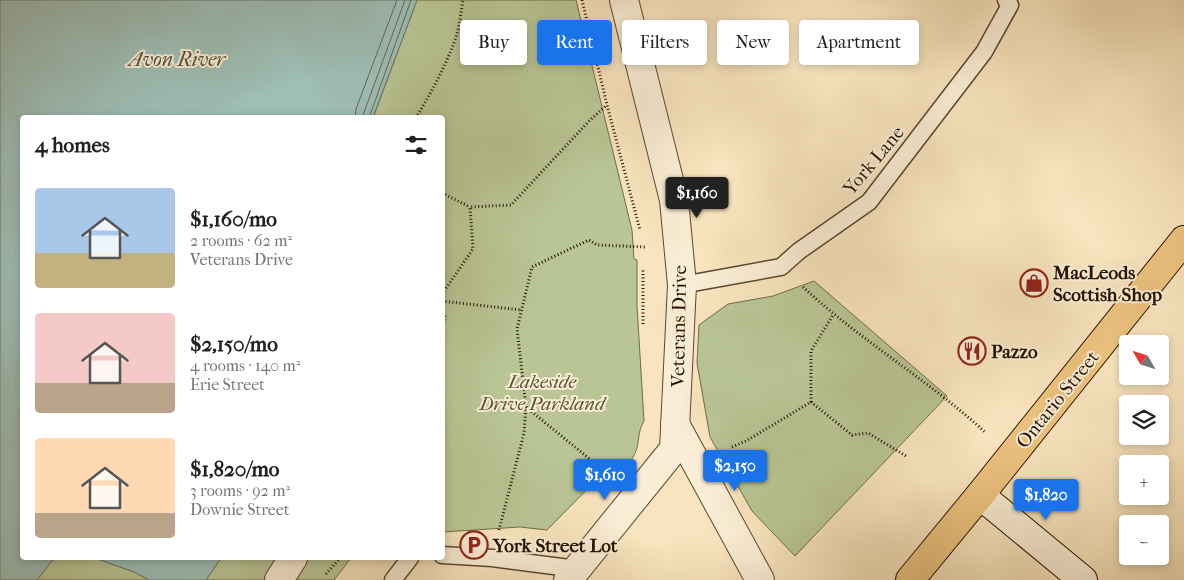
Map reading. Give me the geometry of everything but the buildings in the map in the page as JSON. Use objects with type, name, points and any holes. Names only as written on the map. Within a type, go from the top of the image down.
[{"type":"main road","name":"Ontario Street","points":[[910,580],[1012,456],[1184,240]]},
{"type":"street","name":"Veterans Drive","points":[[624,0],[674,200],[682,285],[674,437]]},
{"type":"street","points":[[572,575],[674,437],[760,580]]},
{"type":"street","points":[[980,495],[1083,580]]},
{"type":"street","points":[[279,580],[293,560]]},
{"type":"lane","name":"York Lane","points":[[781,267],[799,251],[868,202],[984,52],[1010,5],[1006,0]]},
{"type":"lane","points":[[682,285],[781,267]]},
{"type":"lane","points":[[445,556],[492,558],[572,575]]},
{"type":"lane","points":[[393,580],[408,560]]},
{"type":"path","points":[[418,115],[436,84],[447,59],[457,33],[463,0]]},
{"type":"path","points":[[582,0],[644,247],[644,256]]},
{"type":"path","points":[[445,194],[470,207],[511,205],[590,120],[607,105]]},
{"type":"path","points":[[445,290],[473,249],[470,207]]},
{"type":"path","points":[[492,558],[524,433],[526,407],[517,329],[532,267],[589,240],[597,246],[644,247]]},
{"type":"path","points":[[643,333],[644,266]]},
{"type":"path","points":[[781,267],[834,315],[960,409],[1012,456]]},
{"type":"path","points":[[445,301],[521,310]]},
{"type":"path","points":[[811,402],[812,351],[834,315]]},
{"type":"path","points":[[732,448],[811,402]]},
{"type":"path","points":[[811,402],[852,435],[868,433],[906,456]]},
{"type":"path","points":[[526,407],[612,477]]},
{"type":"path","points":[[319,580],[338,560]]},
{"type":"green space","name":"Lakeside Drive Parkland","points":[[417,0],[576,0],[581,20],[537,20],[537,65],[592,65],[632,230],[634,259],[637,260],[637,306],[644,421],[639,433],[637,449],[631,460],[625,466],[617,459],[547,530],[520,527],[445,532],[445,115],[374,115]]},
{"type":"green space","points":[[814,281],[947,396],[795,556],[752,511],[710,437],[697,363],[699,325],[728,304],[773,296]]},
{"type":"green space","points":[[52,560],[101,560],[134,572],[149,580],[37,580]]},
{"type":"green space","points":[[220,560],[349,560],[334,580],[206,580]]},
{"type":"water","name":"Avon River","points":[[0,0],[417,0],[374,115],[20,115],[20,560],[52,560],[37,580],[0,580]]},
{"type":"water","points":[[101,560],[220,560],[206,580],[149,580],[134,572]]},
{"type":"place","name":"MacLeods Scottish Shop","points":[[1034,283]]},
{"type":"place","name":"Pazzo","points":[[972,351]]},
{"type":"place","name":"York Street Lot","points":[[474,545]]}]
